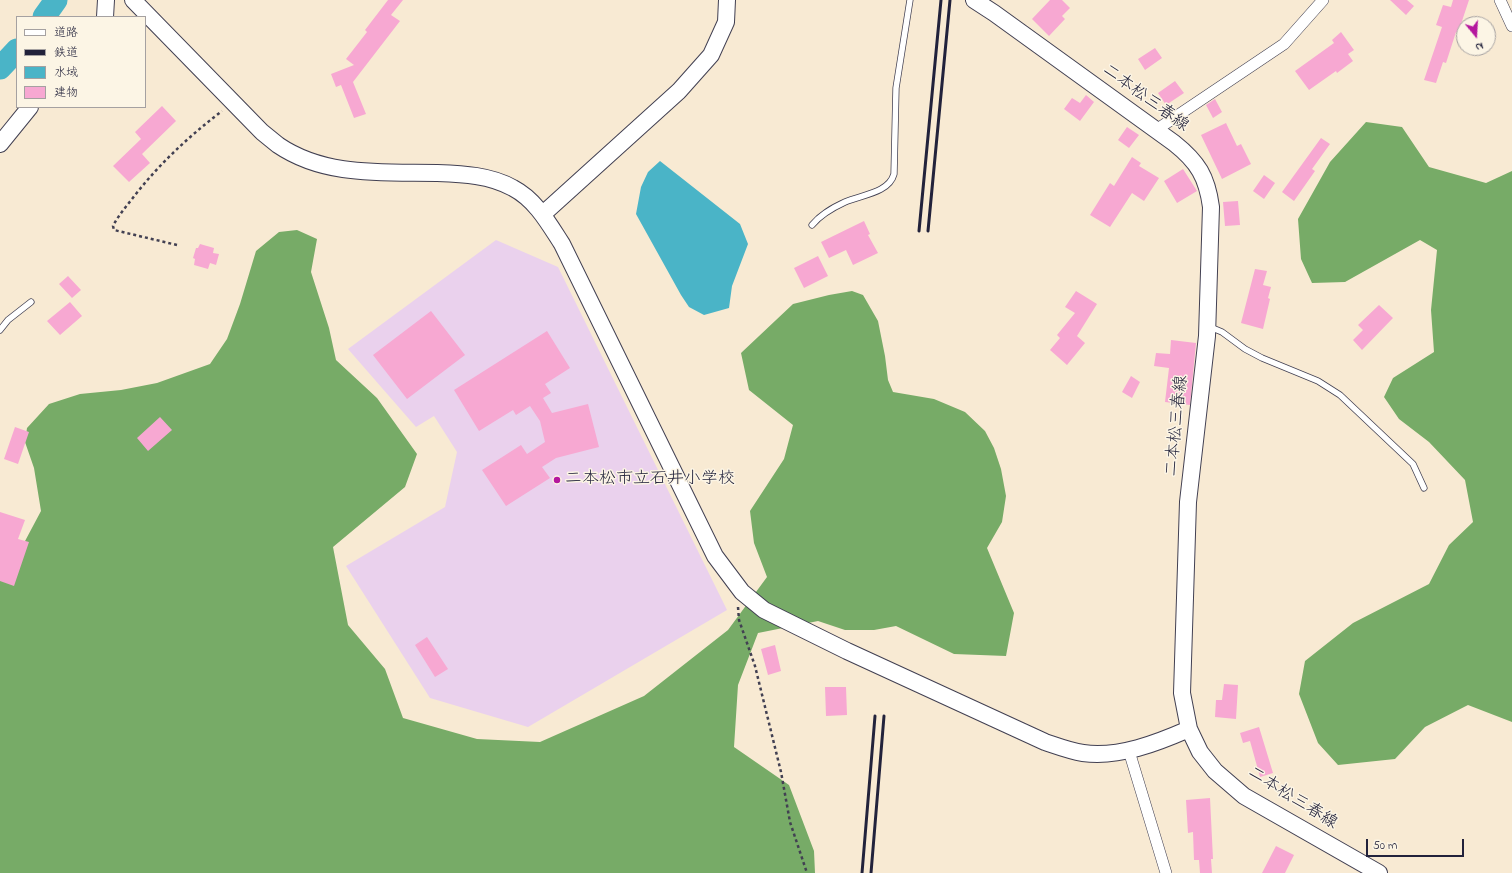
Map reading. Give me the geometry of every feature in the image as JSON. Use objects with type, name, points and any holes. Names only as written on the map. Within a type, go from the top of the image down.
[{"type":"street","points":[[105,16],[106,0]]},
{"type":"street","points":[[133,0],[262,132],[278,145],[312,162],[333,168],[358,172],[471,175],[487,178],[514,188],[526,197],[543,214],[562,244],[715,556],[742,592],[764,610],[847,651],[1045,742],[1083,753],[1129,751],[1168,738],[1189,729]]},
{"type":"street","points":[[543,214],[679,91],[711,55],[726,22],[728,0]]},
{"type":"street","name":"二本松三春線","points":[[974,0],[1156,130],[1187,154],[1198,166],[1204,176],[1209,191],[1211,207],[1208,327],[1188,502],[1182,693],[1189,729],[1200,752],[1215,771],[1244,796],[1379,873]]},
{"type":"street","points":[[1156,130],[1284,44],[1324,0]]},
{"type":"street","points":[[1500,0],[1512,26]]},
{"type":"street","points":[[0,144],[29,108]]},
{"type":"street","points":[[1129,751],[1166,873]]},
{"type":"lane","points":[[812,225],[828,211],[846,202],[884,188],[890,184],[893,179],[896,88],[910,0]]},
{"type":"lane","points":[[0,330],[8,320],[31,302]]},
{"type":"lane","points":[[1208,327],[1222,332],[1245,349],[1262,358],[1318,381],[1340,395],[1412,464],[1424,488]]},
{"type":"path","points":[[177,245],[127,234],[114,230],[112,226],[138,191],[167,158],[198,129],[233,102]]},
{"type":"path","points":[[742,592],[738,603],[739,620],[755,666],[781,772],[790,822],[807,873]]},
{"type":"shaded area","name":"二本松市立石井小学校","points":[[496,240],[558,267],[727,610],[528,727],[430,698],[346,566],[445,507],[457,452],[434,416],[416,427],[348,349]]},
{"type":"green space","points":[[1366,122],[1402,127],[1429,167],[1486,183],[1512,171],[1512,722],[1468,705],[1425,727],[1395,759],[1338,765],[1318,743],[1299,694],[1305,661],[1353,623],[1429,584],[1449,545],[1473,522],[1465,480],[1429,442],[1399,419],[1384,397],[1393,378],[1434,352],[1431,310],[1437,250],[1420,240],[1345,282],[1312,283],[1301,259],[1298,219],[1330,162]]},
{"type":"green space","points":[[297,230],[317,239],[311,272],[329,328],[336,360],[377,398],[417,454],[405,487],[333,547],[348,625],[385,669],[403,718],[477,739],[540,742],[644,696],[728,630],[767,577],[754,543],[750,511],[784,459],[793,425],[749,390],[741,353],[793,304],[852,291],[863,295],[878,321],[888,380],[893,392],[934,399],[965,412],[985,431],[994,448],[1001,469],[1006,496],[1002,522],[987,548],[1014,613],[1006,656],[954,654],[896,626],[874,630],[845,630],[818,621],[758,633],[738,685],[734,747],[789,785],[814,851],[815,873],[0,873],[0,578],[8,573],[41,511],[34,468],[25,442],[27,428],[49,404],[80,394],[121,390],[157,383],[210,364],[227,339],[240,304],[256,251],[279,232]]},
{"type":"water","points":[[660,161],[740,224],[748,244],[732,286],[729,308],[704,315],[689,307],[636,214],[641,187],[648,172]]},
{"type":"building","points":[[388,0],[403,0],[391,15],[400,21],[353,82],[366,114],[354,118],[341,85],[336,87],[331,74],[354,65],[346,59],[367,32],[365,30]]},
{"type":"building","points":[[1050,0],[1062,0],[1070,8],[1062,16],[1065,19],[1049,36],[1032,19]]},
{"type":"building","points":[[1390,0],[1407,0],[1414,6],[1406,15]]},
{"type":"building","points":[[1453,0],[1469,0],[1464,16],[1456,16],[1456,32],[1446,63],[1443,62],[1436,83],[1424,80],[1442,27],[1436,25],[1443,5],[1451,7]]},
{"type":"building","points":[[1341,32],[1354,50],[1348,54],[1353,61],[1337,73],[1336,71],[1309,90],[1295,71],[1334,43],[1332,40]]},
{"type":"building","points":[[1155,48],[1162,58],[1145,70],[1138,59]]},
{"type":"building","points":[[1175,81],[1184,93],[1166,105],[1158,93]]},
{"type":"building","points":[[1086,95],[1094,102],[1080,121],[1064,109],[1072,98],[1080,103]]},
{"type":"building","points":[[1215,99],[1222,112],[1213,118],[1206,105]]},
{"type":"building","points":[[162,106],[176,121],[142,154],[150,163],[129,182],[113,166],[141,139],[135,132]]},
{"type":"building","points":[[1226,123],[1237,146],[1241,144],[1251,164],[1222,179],[1201,135]]},
{"type":"building","points":[[1127,127],[1139,135],[1129,148],[1118,140]]},
{"type":"building","points":[[1321,138],[1330,144],[1312,169],[1315,171],[1294,201],[1282,192]]},
{"type":"building","points":[[1132,157],[1141,163],[1139,166],[1159,178],[1144,201],[1132,193],[1110,227],[1090,215],[1110,183],[1114,186]]},
{"type":"building","points":[[1183,169],[1197,191],[1177,203],[1164,181]]},
{"type":"building","points":[[1264,175],[1275,183],[1264,199],[1253,191]]},
{"type":"building","points":[[1238,201],[1240,225],[1225,226],[1223,202]]},
{"type":"building","points":[[864,221],[870,234],[868,235],[878,253],[853,265],[846,250],[829,258],[821,242]]},
{"type":"building","points":[[200,244],[214,248],[213,253],[219,254],[216,265],[210,263],[208,269],[194,265],[195,259],[193,258],[196,248],[198,248]]},
{"type":"building","points":[[818,256],[828,276],[804,288],[794,268]]},
{"type":"building","points":[[1255,269],[1267,271],[1263,285],[1271,287],[1268,298],[1270,299],[1263,329],[1241,323]]},
{"type":"building","points":[[68,276],[81,290],[72,298],[59,284]]},
{"type":"building","points":[[1076,291],[1097,304],[1077,336],[1085,343],[1067,365],[1050,350],[1060,338],[1057,335],[1075,313],[1065,307]]},
{"type":"building","points":[[70,302],[82,316],[60,335],[47,321]]},
{"type":"building","points":[[1379,305],[1393,318],[1362,350],[1353,340],[1363,330],[1358,325]]},
{"type":"building","points":[[431,311],[465,355],[407,399],[373,355]]},
{"type":"building","points":[[547,331],[570,368],[545,384],[551,393],[543,398],[552,413],[588,404],[599,447],[556,458],[542,467],[550,478],[506,506],[482,470],[521,445],[527,454],[545,442],[540,421],[530,406],[516,415],[513,410],[479,431],[454,390]]},
{"type":"building","points":[[1171,340],[1196,343],[1190,405],[1165,402],[1169,368],[1154,366],[1156,353],[1170,354]]},
{"type":"building","points":[[1131,376],[1140,382],[1132,398],[1122,392]]},
{"type":"building","points":[[160,417],[172,430],[148,451],[137,438]]},
{"type":"building","points":[[15,427],[29,432],[18,464],[4,459]]},
{"type":"building","points":[[0,512],[25,520],[18,539],[29,542],[14,586],[0,581]]},
{"type":"building","points":[[427,637],[448,669],[435,677],[415,645]]},
{"type":"building","points":[[775,645],[781,671],[768,675],[761,649]]},
{"type":"building","points":[[1224,684],[1238,685],[1236,719],[1215,717],[1216,700],[1222,700]]},
{"type":"building","points":[[825,687],[846,687],[847,715],[826,716]]},
{"type":"building","points":[[1259,727],[1273,773],[1260,777],[1250,741],[1243,743],[1240,733]]},
{"type":"building","points":[[1210,798],[1213,859],[1211,859],[1212,873],[1200,873],[1199,860],[1194,860],[1193,832],[1188,833],[1186,800]]},
{"type":"building","points":[[1276,846],[1294,855],[1285,873],[1262,873]]},
{"type":"waterway","points":[[45,16],[56,0]]},
{"type":"waterway","points":[[0,68],[16,51]]},
{"type":"railway","points":[[919,231],[941,0]]},
{"type":"railway","points":[[928,231],[950,0]]},
{"type":"railway","points":[[862,873],[875,716]]},
{"type":"railway","points":[[871,873],[884,716]]},
{"type":"place","name":"二本松市立石井小学校","points":[[557,480]]}]
